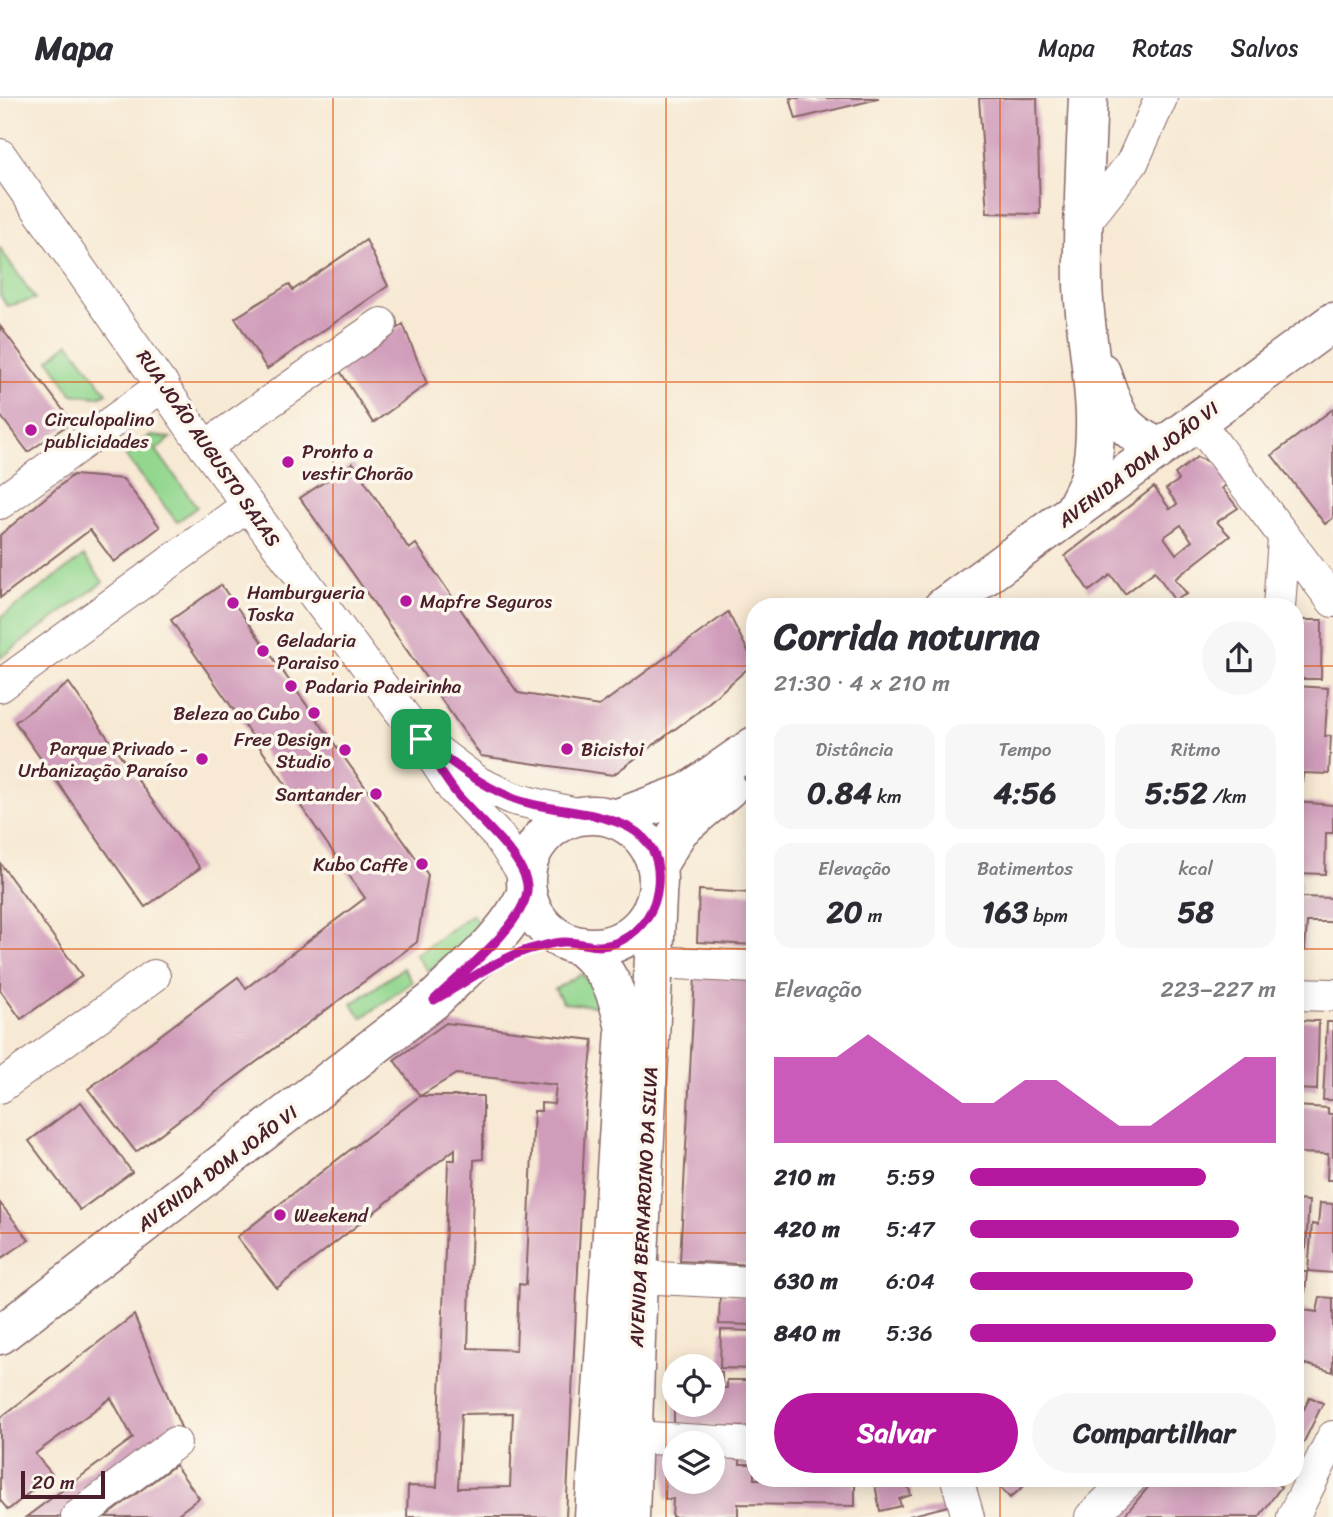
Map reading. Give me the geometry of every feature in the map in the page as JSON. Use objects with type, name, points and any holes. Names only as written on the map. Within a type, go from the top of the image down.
[{"type":"main road","points":[[1073,513],[1090,476],[1094,440],[1094,405],[1085,331],[1082,226],[1088,98]]},
{"type":"main road","name":"AVENIDA DOM JOÃO VI","points":[[955,598],[1333,322]]},
{"type":"main road","points":[[1085,331],[1119,418],[1131,434],[1160,448]]},
{"type":"main road","name":"AVENIDA DOM JOÃO VI","points":[[983,598],[1333,344]]},
{"type":"main road","points":[[746,752],[688,792],[600,817],[567,820],[551,829],[534,851],[527,885],[534,913],[547,930],[573,944],[600,946],[620,941],[643,923],[657,881],[687,822],[746,776]]},
{"type":"main road","points":[[600,817],[642,838],[657,881]]},
{"type":"main road","name":"AVENIDA BERNARDINO DA SILVA","points":[[630,1517],[638,1277],[657,881]]},
{"type":"main road","name":"AVENIDA DOM JOÃO VI","points":[[0,1335],[434,1000],[498,939],[517,915],[527,885]]},
{"type":"main road","name":"AVENIDA DOM JOÃO VI","points":[[434,1000],[535,947],[573,944]]},
{"type":"main road","name":"AVENIDA BERNARDINO DA SILVA","points":[[573,944],[600,964],[612,982],[625,1028],[593,1517]]},
{"type":"street","points":[[1082,226],[1132,163],[1161,98]]},
{"type":"street","name":"RUA JOÃO AUGUSTO SAIAS","points":[[0,157],[247,506],[421,739]]},
{"type":"street","points":[[205,447],[381,324]]},
{"type":"street","points":[[0,503],[163,385]]},
{"type":"street","points":[[1207,434],[1333,601]]},
{"type":"street","points":[[0,687],[247,506]]},
{"type":"street","points":[[1280,598],[1284,539]]},
{"type":"street","points":[[421,739],[479,783],[502,794],[600,817]]},
{"type":"street","points":[[421,739],[454,790],[499,837],[527,885]]},
{"type":"street","points":[[655,962],[746,967]]},
{"type":"street","points":[[4,1075],[154,976]]},
{"type":"street","points":[[1304,994],[1333,995]]},
{"type":"street","points":[[638,1277],[746,1283]]},
{"type":"street","points":[[633,1437],[746,1444]]},
{"type":"street","points":[[1293,1517],[1333,1437]]},
{"type":"street","points":[[78,1517],[175,1443]]},
{"type":"street","points":[[959,1487],[968,1517]]},
{"type":"street","points":[[1091,1517],[1122,1487]]},
{"type":"green space","points":[[0,248],[35,299],[7,306],[0,295]]},
{"type":"green space","points":[[69,343],[107,393],[98,397],[72,394],[49,360]]},
{"type":"green space","points":[[151,436],[171,438],[156,450],[197,507],[177,522],[122,451]]},
{"type":"green space","points":[[84,556],[103,582],[0,658],[0,618]]},
{"type":"green space","points":[[472,914],[484,930],[428,971],[416,955]]},
{"type":"green space","points":[[403,968],[412,982],[362,1018],[352,1004]]},
{"type":"green space","points":[[581,974],[595,987],[607,1007],[563,1003],[555,989]]},
{"type":"building","points":[[790,98],[878,98],[878,99],[796,119]]},
{"type":"building","points":[[979,98],[1037,98],[1040,214],[987,213]]},
{"type":"building","points":[[366,240],[388,286],[267,369],[235,318],[289,284],[293,290]]},
{"type":"building","points":[[403,324],[427,384],[373,423],[340,371]]},
{"type":"building","points":[[0,326],[72,422],[28,452],[0,415]]},
{"type":"building","points":[[1333,409],[1333,518],[1325,524],[1272,455]]},
{"type":"building","points":[[1197,457],[1218,466],[1230,482],[1222,488],[1238,508],[1217,522],[1230,536],[1175,579],[1187,594],[1173,598],[1155,571],[1125,594],[1111,575],[1089,591],[1065,556],[1154,487],[1170,509],[1177,504],[1166,489],[1179,480],[1175,474]],"holes":[[[1181,525],[1192,541],[1176,554],[1164,537]]]},
{"type":"building","points":[[353,463],[409,549],[416,544],[518,693],[599,706],[728,612],[746,647],[746,670],[698,712],[613,775],[481,756],[300,498]]},
{"type":"building","points":[[73,475],[123,479],[160,527],[114,562],[90,530],[0,598],[0,535]]},
{"type":"building","points":[[221,585],[428,875],[417,942],[136,1152],[88,1089],[238,977],[246,988],[365,898],[171,620]]},
{"type":"building","points":[[1304,620],[1322,620],[1321,679],[1304,679]]},
{"type":"building","points":[[69,683],[200,868],[145,907],[15,722]]},
{"type":"building","points":[[1304,687],[1328,688],[1325,736],[1331,736],[1329,774],[1304,773]]},
{"type":"building","points":[[1304,803],[1333,805],[1333,833],[1326,833],[1325,874],[1304,873]]},
{"type":"building","points":[[0,863],[82,976],[21,1019],[0,990]]},
{"type":"building","points":[[699,890],[746,893],[746,945],[697,942]]},
{"type":"building","points":[[1304,897],[1333,898],[1333,922],[1307,922],[1305,950]]},
{"type":"building","points":[[695,976],[746,979],[746,1265],[680,1261]]},
{"type":"building","points":[[1304,1020],[1319,1021],[1317,1090],[1304,1089]]},
{"type":"building","points":[[1327,1022],[1333,1022],[1333,1100],[1323,1100]]},
{"type":"building","points":[[446,1023],[593,1040],[586,1105],[566,1517],[407,1517],[408,1486],[437,1487],[448,1160],[455,1160],[455,1149],[277,1288],[237,1237],[420,1096],[394,1060]],"holes":[[[456,1074],[556,1085],[554,1104],[541,1103],[541,1111],[534,1111],[526,1285],[519,1284],[516,1350],[468,1348],[474,1160],[483,1159],[483,1096],[420,1096]],[[513,1413],[510,1487],[458,1488],[461,1414]]]},
{"type":"building","points":[[81,1102],[132,1172],[80,1210],[29,1141]]},
{"type":"building","points":[[1304,1107],[1328,1108],[1328,1114],[1333,1114],[1333,1180],[1327,1180],[1328,1154],[1304,1153]]},
{"type":"building","points":[[1304,1201],[1309,1201],[1306,1248],[1304,1247]]},
{"type":"building","points":[[0,1203],[29,1240],[0,1259]]},
{"type":"building","points":[[1320,1203],[1333,1204],[1333,1273],[1308,1271],[1312,1224],[1318,1225]]},
{"type":"building","points":[[1304,1272],[1307,1272],[1305,1293]]},
{"type":"building","points":[[720,1295],[746,1296],[746,1325],[719,1324]]},
{"type":"building","points":[[1320,1297],[1333,1298],[1333,1372],[1305,1364],[1304,1367],[1304,1310],[1317,1312]]},
{"type":"building","points":[[134,1315],[182,1430],[63,1517],[26,1517],[133,1438],[111,1398],[35,1454],[52,1474],[8,1510],[0,1500],[0,1418]]},
{"type":"building","points":[[721,1330],[746,1331],[746,1369],[725,1368],[725,1354],[720,1354]]},
{"type":"building","points":[[727,1380],[746,1380],[746,1427],[674,1425],[674,1417],[725,1417]]},
{"type":"building","points":[[1310,1397],[1323,1403],[1304,1442],[1304,1409]]},
{"type":"building","points":[[725,1451],[740,1454],[740,1464],[746,1464],[746,1487],[855,1487],[855,1506],[738,1504],[738,1516],[672,1517],[673,1499],[665,1499],[665,1494],[725,1494]]},
{"type":"building","points":[[175,1465],[199,1498],[174,1517],[105,1517]]},
{"type":"building","points":[[876,1487],[908,1487],[911,1495],[899,1499],[901,1506],[880,1511]]},
{"type":"building","points":[[1000,1487],[1023,1487],[1010,1498]]},
{"type":"building","points":[[1148,1487],[1281,1487],[1259,1517],[1123,1517]]},
{"type":"building","points":[[952,1505],[955,1517],[909,1517],[909,1516]]},
{"type":"place","name":"Circulopalino publicidades","points":[[31,430]]},
{"type":"place","name":"Pronto a vestir Chorão","points":[[288,462]]},
{"type":"place","name":"Mapfre Seguros","points":[[406,601]]},
{"type":"place","name":"Hamburgueria Toska","points":[[233,603]]},
{"type":"place","name":"Geladaria Paraiso","points":[[263,651]]},
{"type":"place","name":"Padaria Padeirinha","points":[[291,686]]},
{"type":"place","name":"Beleza ao Cubo","points":[[314,713]]},
{"type":"place","name":"Bicistoi","points":[[567,749]]},
{"type":"place","name":"Free Design Studio","points":[[345,750]]},
{"type":"place","name":"Parque Privado - Urbanização Paraíso","points":[[202,759]]},
{"type":"place","name":"Santander","points":[[376,794]]},
{"type":"place","name":"Kubo Caffe","points":[[422,864]]},
{"type":"place","name":"Weekend","points":[[280,1215]]},
{"type":"route","points":[[421,739],[479,783],[514,799],[585,816],[600,815],[630,827],[642,838],[657,866],[657,897],[649,915],[636,930],[620,941],[600,946],[580,946],[565,942],[535,947],[434,1000],[498,939],[517,915],[527,892],[526,877],[499,837],[454,790],[421,739]]}]
